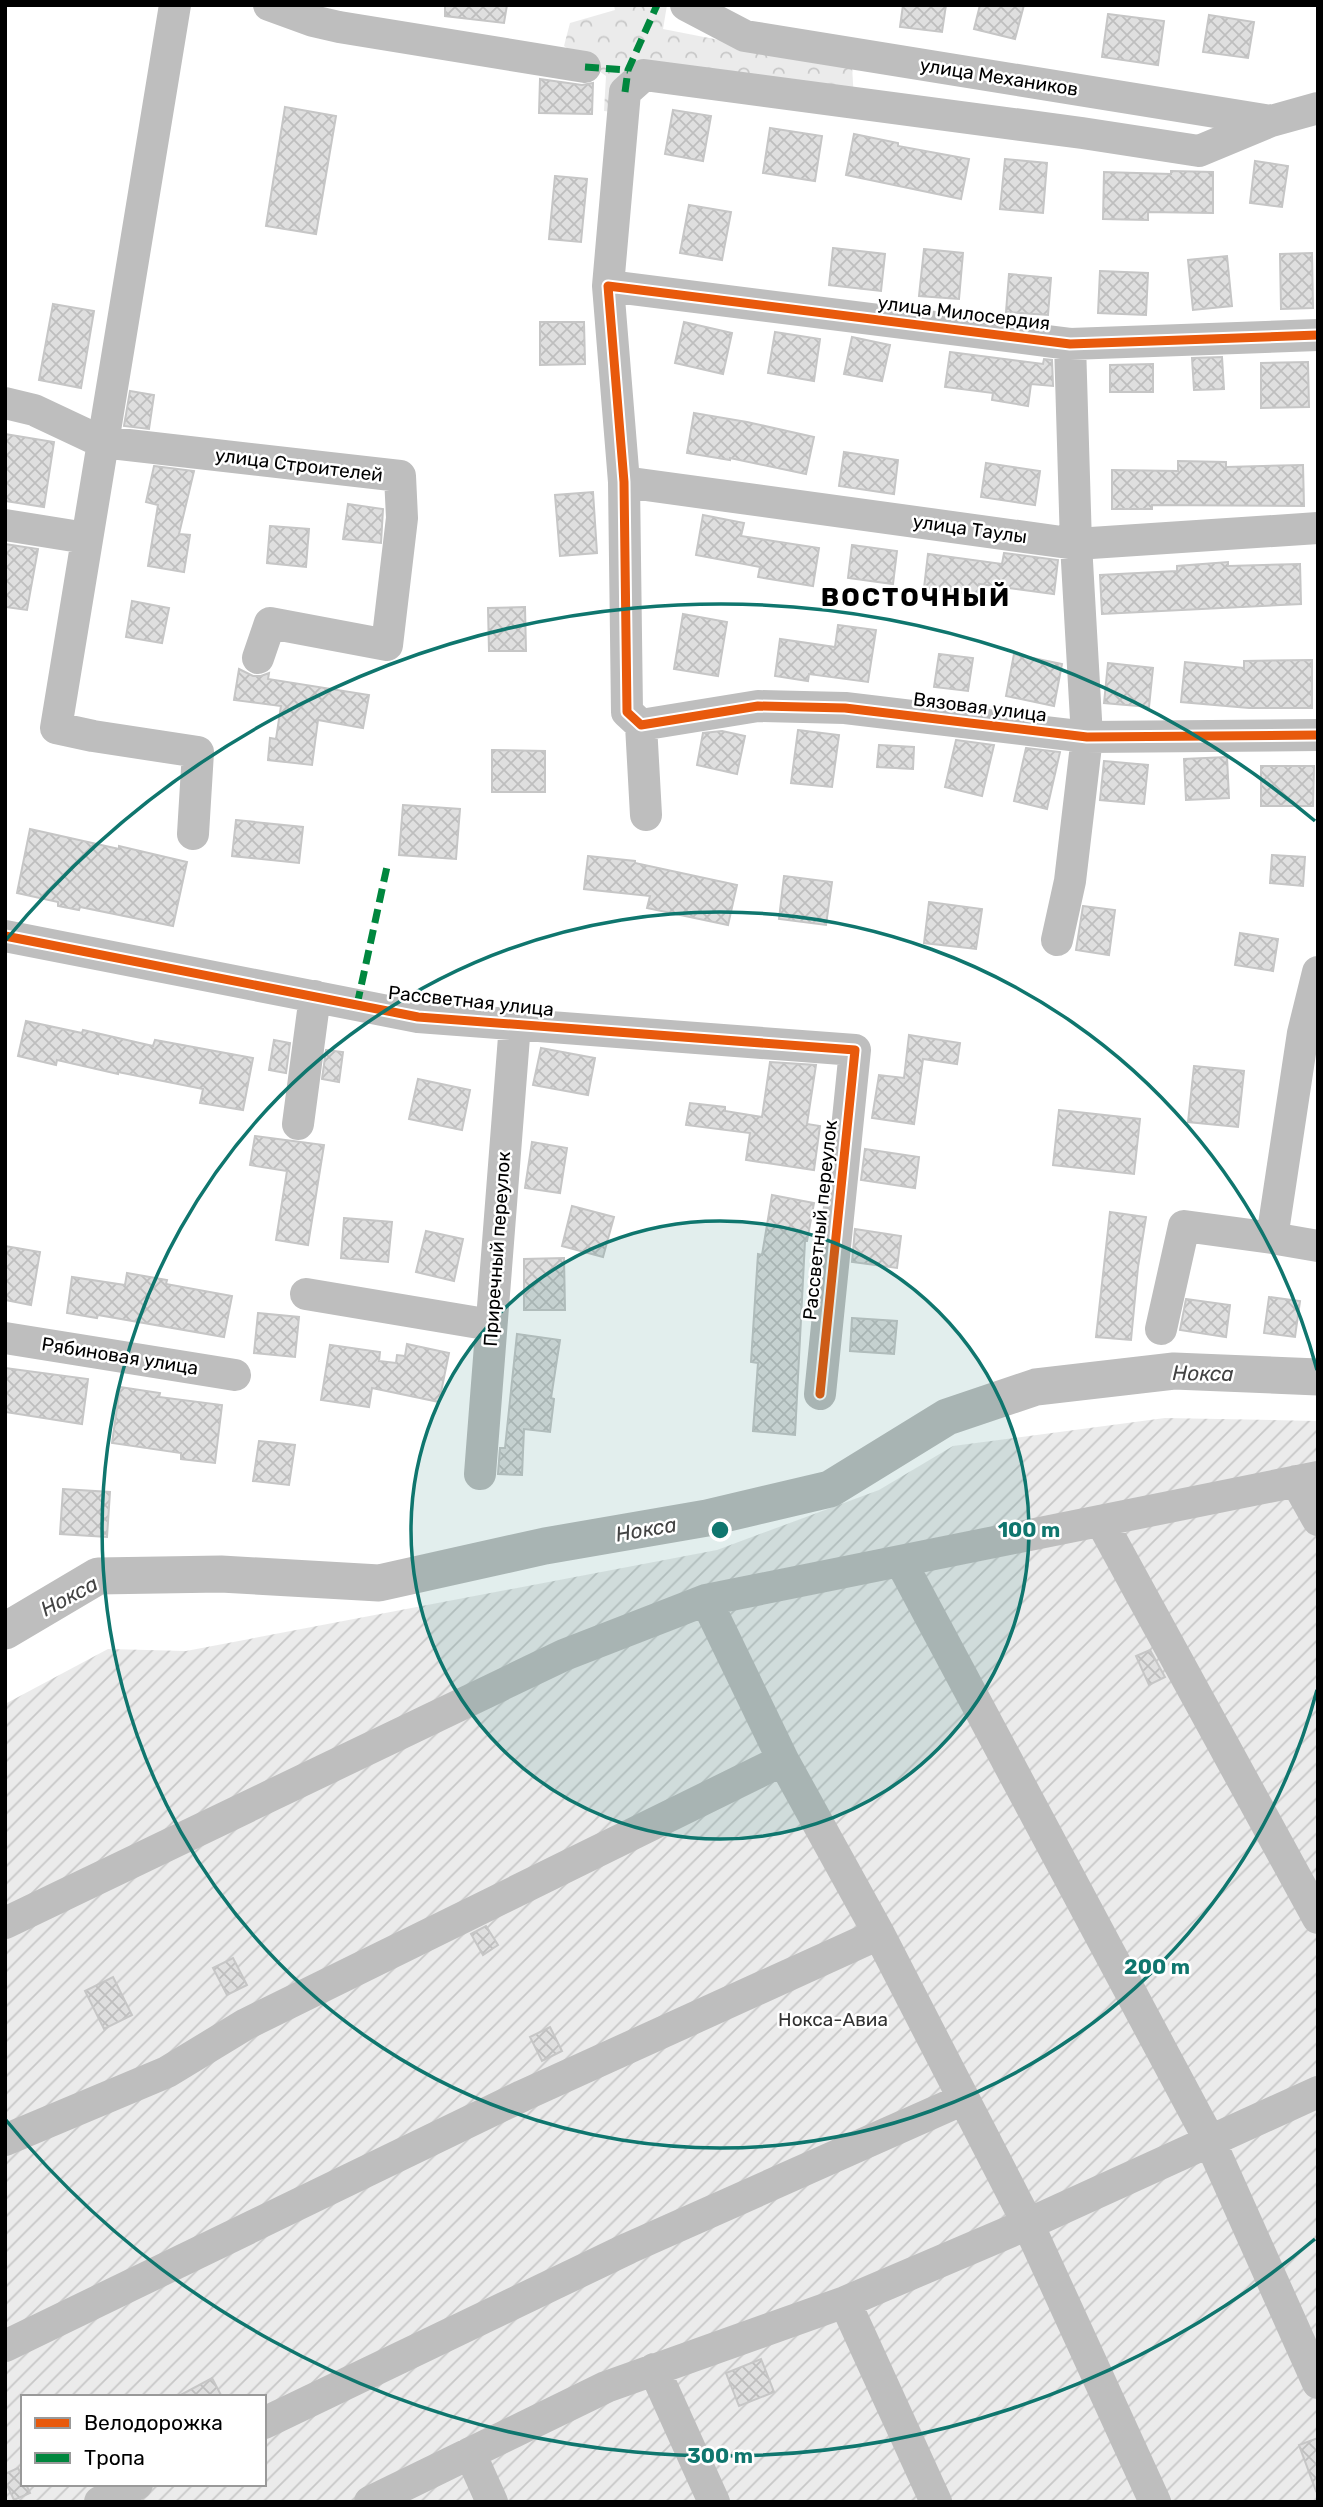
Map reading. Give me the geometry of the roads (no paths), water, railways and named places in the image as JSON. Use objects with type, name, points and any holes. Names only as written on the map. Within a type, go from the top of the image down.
[{"type":"street","points":[[175,5],[56,728],[198,752],[193,834]]},
{"type":"street","points":[[269,5],[313,22],[585,67]]},
{"type":"street","name":"улица Механиков","points":[[686,5],[745,36],[1271,121],[1318,108]]},
{"type":"street","points":[[646,815],[640,724],[627,712],[624,482],[608,286],[625,92],[644,75],[1199,151],[1271,121]]},
{"type":"street","name":"улица Милосердия","points":[[608,286],[1070,344],[1318,335]]},
{"type":"street","points":[[1057,940],[1070,881],[1087,737],[1076,544],[1070,344]]},
{"type":"street","name":"улица Строителей","points":[[5,403],[34,410],[102,442],[400,477],[402,518],[387,645],[270,622],[258,658]]},
{"type":"street","name":"улица Таулы","points":[[624,482],[1076,544],[1318,528]]},
{"type":"street","points":[[5,525],[86,538]]},
{"type":"street","name":"Вязовая улица","points":[[640,724],[758,706],[845,708],[1087,737],[1318,735]]},
{"type":"street","name":"Рассветная улица","points":[[5,936],[418,1017],[855,1050]]},
{"type":"street","points":[[1272,1238],[1310,1033],[1318,972]]},
{"type":"street","points":[[298,1124],[315,996]]},
{"type":"street","name":"Приречный переулок","points":[[480,1474],[515,1024]]},
{"type":"street","name":"Рассветный переулок","points":[[820,1395],[855,1050]]},
{"type":"street","points":[[1161,1329],[1184,1226],[1318,1246]]},
{"type":"street","points":[[306,1294],[491,1325]]},
{"type":"street","name":"Рябиновая улица","points":[[5,1338],[235,1375]]},
{"type":"street","points":[[5,1923],[564,1655],[706,1600],[1307,1479],[1318,1520]]},
{"type":"street","points":[[1101,1521],[1318,1918]]},
{"type":"street","points":[[901,1562],[1210,2141],[1318,2383]]},
{"type":"street","points":[[706,1600],[783,1760],[878,1934],[1028,2224],[1155,2502]]},
{"type":"street","points":[[5,2140],[167,2072],[246,2024],[783,1760]]},
{"type":"street","points":[[5,2346],[522,2096],[878,1934]]},
{"type":"street","points":[[370,2502],[606,2386],[845,2302],[1028,2224],[1318,2092]]},
{"type":"street","points":[[266,2422],[629,2248],[964,2099]]},
{"type":"street","points":[[845,2302],[936,2502]]},
{"type":"street","points":[[654,2369],[715,2502]]},
{"type":"street","points":[[470,2453],[492,2502]]},
{"type":"street","points":[[100,2502],[133,2486]]},
{"type":"waterway","name":"Нокса","points":[[5,1631],[98,1576],[221,1574],[379,1583],[545,1546],[707,1518],[830,1489],[947,1417],[1036,1387],[1174,1371],[1318,1377]]},
{"type":"district","name":"ВОСТОЧНЫЙ","points":[[916,597]]},
{"type":"park label","name":"Нокса-Авиа","points":[[833,2019]]}]
